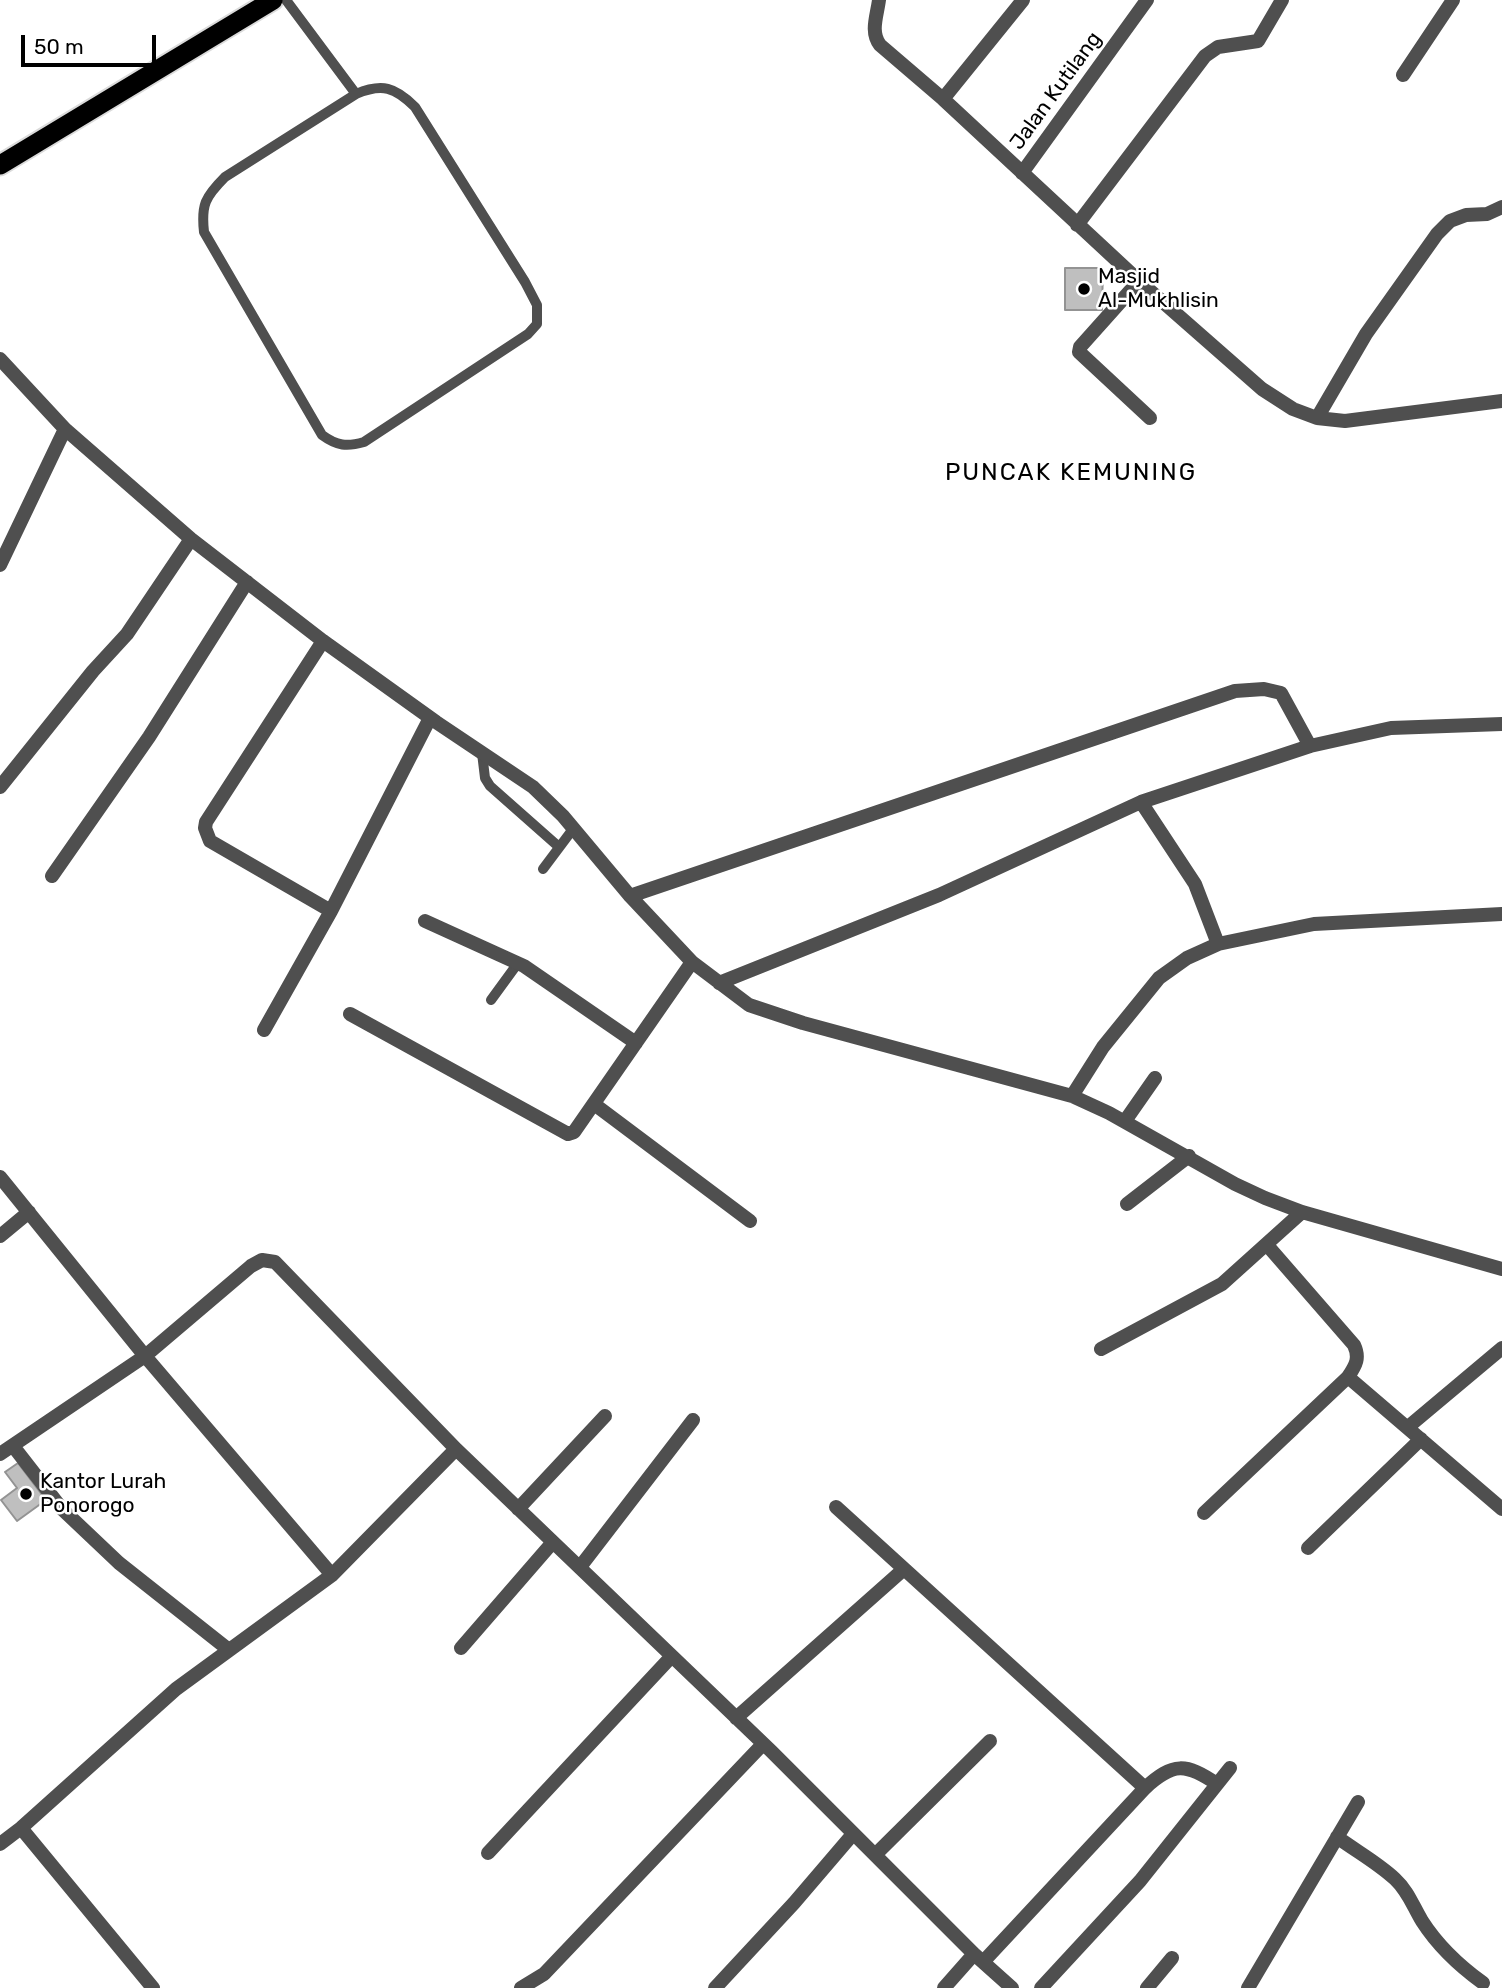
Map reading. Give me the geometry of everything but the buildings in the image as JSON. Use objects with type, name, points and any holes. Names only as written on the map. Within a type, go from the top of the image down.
[{"type":"highway","points":[[0,165],[273,0]]},
{"type":"street","points":[[879,0],[875,38],[1139,281],[1262,389],[1293,409],[1317,418],[1345,421],[1502,401]]},
{"type":"street","points":[[943,99],[1023,0]]},
{"type":"street","name":"Jalan Kutilang","points":[[1022,173],[1147,0]]},
{"type":"street","points":[[1077,225],[1205,56],[1218,47],[1258,41],[1282,0]]},
{"type":"street","points":[[1403,75],[1453,0]]},
{"type":"street","points":[[1317,418],[1366,334],[1437,234],[1450,221],[1466,215],[1487,214],[1502,207]]},
{"type":"street","points":[[1139,281],[1080,347],[1079,352],[1150,418]]},
{"type":"street","points":[[1,362],[65,429],[191,539],[430,718],[533,787],[692,962],[749,1005],[803,1023],[1072,1096],[1125,1121],[1235,1184],[1302,1212],[1502,1269]]},
{"type":"street","points":[[0,565],[65,429]]},
{"type":"street","points":[[0,787],[93,671],[127,634],[191,539]]},
{"type":"street","points":[[52,876],[149,737],[247,582]]},
{"type":"street","points":[[323,640],[206,821],[205,828],[210,841],[331,911]]},
{"type":"street","points":[[630,896],[1235,691],[1265,689],[1280,693],[1310,746]]},
{"type":"street","points":[[264,1030],[331,911],[430,718]]},
{"type":"street","points":[[719,983],[939,895],[1141,802],[1310,746],[1391,728],[1502,724]]},
{"type":"street","points":[[1141,802],[1195,884],[1218,944]]},
{"type":"street","points":[[1072,1096],[1103,1047],[1159,978],[1187,958],[1218,944],[1314,923],[1502,914]]},
{"type":"street","points":[[425,921],[518,963],[636,1043]]},
{"type":"street","points":[[350,1014],[568,1134],[574,1132],[692,962]]},
{"type":"street","points":[[1125,1121],[1156,1078]]},
{"type":"street","points":[[594,1104],[750,1220]]},
{"type":"street","points":[[1127,1204],[1189,1156]]},
{"type":"street","points":[[0,1177],[145,1356],[332,1575]]},
{"type":"street","points":[[0,1236],[29,1212]]},
{"type":"street","points":[[1101,1349],[1222,1284],[1302,1212]]},
{"type":"street","points":[[1204,1513],[1348,1377],[1356,1365],[1358,1355],[1354,1345],[1267,1245]]},
{"type":"street","points":[[0,1454],[145,1356],[251,1266],[262,1260],[275,1262],[456,1449],[736,1717],[1012,1988]]},
{"type":"street","points":[[1408,1427],[1502,1348]]},
{"type":"street","points":[[1348,1377],[1502,1509]]},
{"type":"street","points":[[518,1509],[605,1416]]},
{"type":"street","points":[[580,1567],[693,1420]]},
{"type":"street","points":[[1308,1548],[1422,1439]]},
{"type":"street","points":[[13,1446],[62,1509],[90,1536],[145,1586],[229,1650]]},
{"type":"street","points":[[0,1844],[176,1689],[332,1575],[456,1449]]},
{"type":"street","points":[[836,1507],[1145,1788]]},
{"type":"street","points":[[461,1648],[553,1542]]},
{"type":"street","points":[[736,1717],[904,1569]]},
{"type":"street","points":[[488,1853],[672,1656]]},
{"type":"street","points":[[875,1856],[989,1741]]},
{"type":"street","points":[[521,1988],[544,1974],[763,1744]]},
{"type":"street","points":[[944,1988],[979,1958],[1161,1773],[1181,1768],[1197,1771],[1217,1784]]},
{"type":"street","points":[[1041,1988],[1140,1881],[1230,1768]]},
{"type":"street","points":[[1248,1988],[1358,1802]]},
{"type":"street","points":[[21,1828],[153,1988]]},
{"type":"street","points":[[715,1988],[794,1903],[853,1834]]},
{"type":"street","points":[[1337,1837],[1396,1880],[1440,1946],[1459,1966],[1483,1983]]},
{"type":"street","points":[[1147,1988],[1172,1958]]},
{"type":"lane","points":[[286,0],[356,94]]},
{"type":"lane","points":[[373,87],[389,90],[403,95],[415,107],[525,282],[537,305],[537,324],[528,334],[365,442],[347,447],[322,435],[204,232],[202,214],[208,195],[225,177],[356,94],[373,87]]},
{"type":"lane","points":[[482,752],[485,778],[489,786],[559,847]]},
{"type":"lane","points":[[543,869],[573,829]]},
{"type":"lane","points":[[491,1000],[518,963]]},
{"type":"place","name":"Masjid Al-Mukhlisin","points":[[1084,289]]},
{"type":"place","name":"Kantor Lurah Ponorogo","points":[[26,1494]]},
{"type":"district","name":"PUNCAK KEMUNING","points":[[1071,473]]}]
